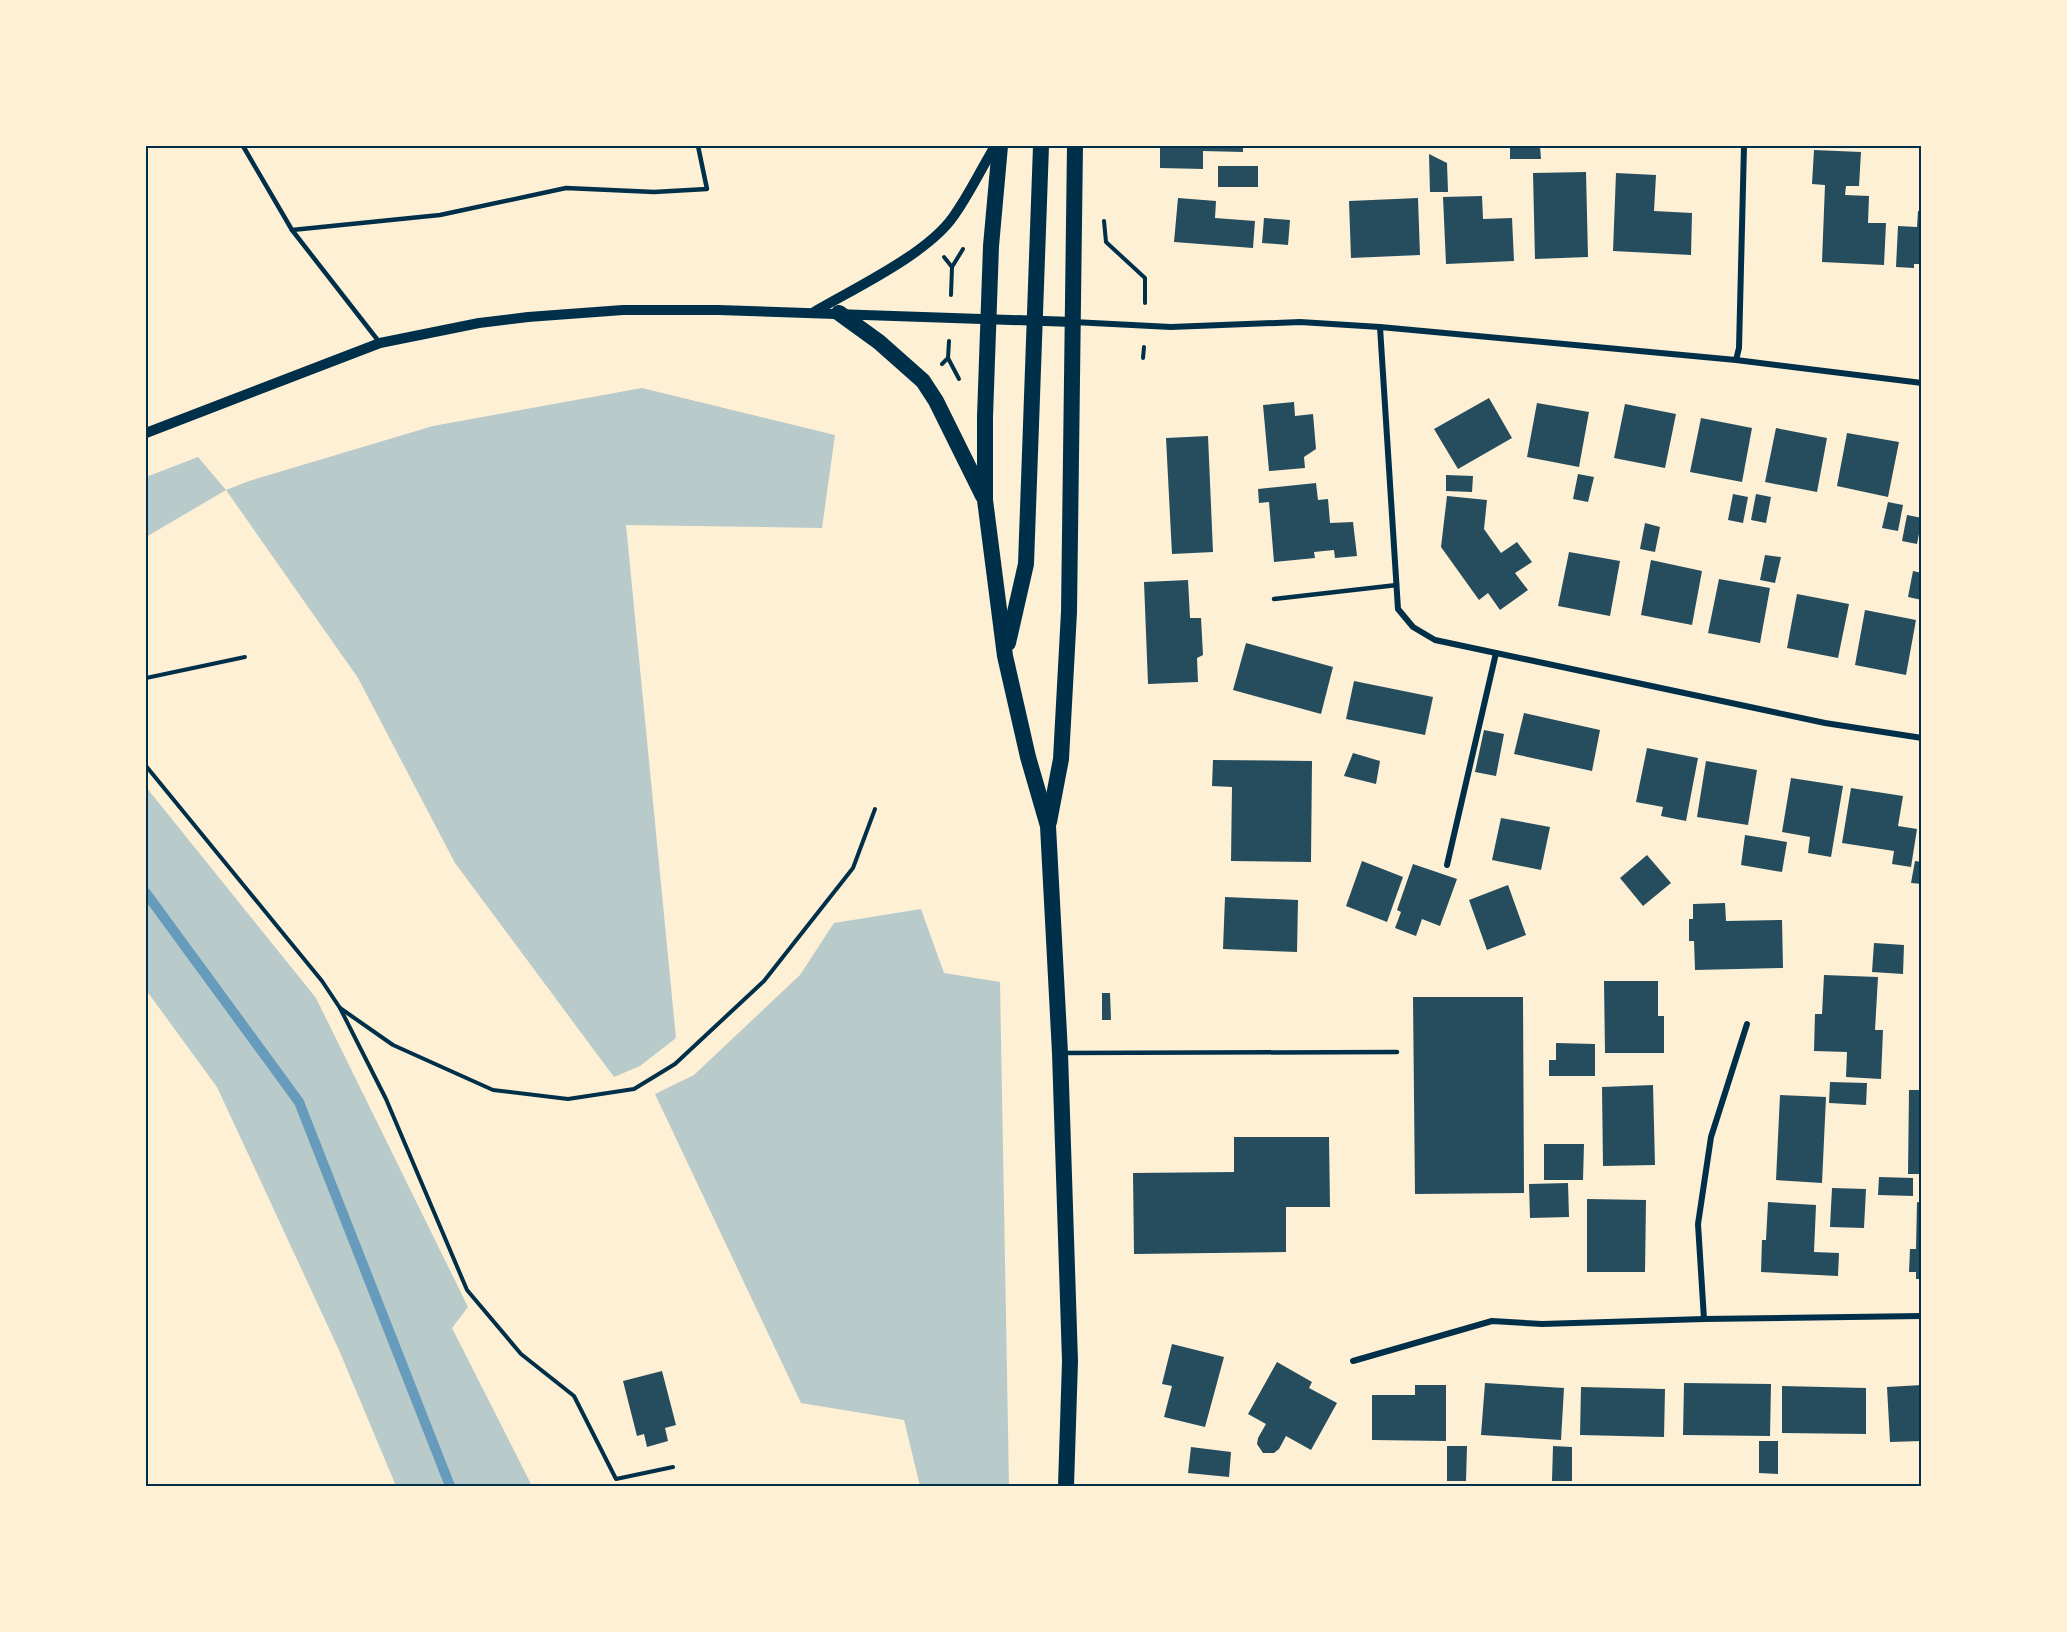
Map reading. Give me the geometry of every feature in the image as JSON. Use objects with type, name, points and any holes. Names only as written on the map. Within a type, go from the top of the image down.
[{"type":"highway","points":[[1000,146],[991,237],[985,500],[1005,656],[1028,757],[1048,826],[1060,1053],[1070,1361],[1066,1486]]},
{"type":"highway","points":[[1005,656],[1026,564],[1041,146]]},
{"type":"highway","points":[[1048,826],[1061,759],[1068,635],[1075,146]]},
{"type":"highway","points":[[839,313],[879,342],[923,381],[936,401],[985,500]]},
{"type":"street","points":[[814,313],[931,241],[953,218],[995,146]]},
{"type":"street","points":[[1736,360],[1739,348],[1744,146]]},
{"type":"street","points":[[146,433],[380,343],[479,323],[593,312],[718,310],[839,313],[1171,327],[1300,322],[1380,327],[1736,360],[1922,383]]},
{"type":"street","points":[[1380,327],[1398,609],[1413,627],[1435,640],[1825,723],[1922,738]]},
{"type":"street","points":[[1447,865],[1496,653]]},
{"type":"street","points":[[1704,1319],[1698,1224],[1711,1137],[1747,1024]]},
{"type":"street","points":[[1353,1361],[1492,1321],[1542,1324],[1922,1316]]},
{"type":"lane","points":[[243,146],[292,231],[380,343]]},
{"type":"lane","points":[[292,231],[440,215],[566,188],[654,192],[707,189],[698,146]]},
{"type":"lane","points":[[1274,599],[1397,585]]},
{"type":"lane","points":[[1060,1053],[1397,1052]]},
{"type":"path","points":[[1104,212],[1106,242],[1145,278]]},
{"type":"path","points":[[146,678],[245,657]]},
{"type":"path","points":[[146,766],[322,981],[340,1008],[386,1099],[467,1290],[521,1354],[574,1396],[616,1479],[673,1467]]},
{"type":"path","points":[[340,1008],[393,1045],[493,1090],[568,1099],[634,1089],[675,1064],[765,981],[853,868],[875,809]]},
{"type":"shaded area","points":[[642,388],[835,435],[822,528],[626,525],[676,1038],[640,1066],[614,1077],[455,863],[358,678],[226,490],[249,481],[433,426]]},
{"type":"shaded area","points":[[198,457],[226,490],[146,537],[146,477]]},
{"type":"shaded area","points":[[146,787],[316,998],[468,1307],[452,1328],[532,1486],[396,1486],[339,1350],[217,1087],[146,990]]},
{"type":"shaded area","points":[[921,909],[944,973],[1000,982],[1009,1486],[920,1486],[904,1420],[801,1403],[655,1094],[694,1075],[800,975],[834,923]]},
{"type":"building","points":[[1160,146],[1243,146],[1243,152],[1203,151],[1203,169],[1160,168]]},
{"type":"building","points":[[1510,146],[1540,146],[1541,159],[1510,159]]},
{"type":"building","points":[[1814,150],[1861,152],[1859,186],[1846,186],[1845,195],[1869,196],[1868,223],[1886,223],[1884,265],[1822,262],[1825,185],[1812,184]]},
{"type":"building","points":[[1429,154],[1447,163],[1448,192],[1430,192]]},
{"type":"building","points":[[1218,166],[1258,166],[1258,187],[1218,187]]},
{"type":"building","points":[[1586,172],[1588,257],[1535,259],[1533,173]]},
{"type":"building","points":[[1616,173],[1656,175],[1654,211],[1692,213],[1691,255],[1613,251]]},
{"type":"building","points":[[1482,196],[1483,219],[1512,218],[1514,261],[1446,264],[1443,197]]},
{"type":"building","points":[[1178,198],[1216,201],[1215,218],[1255,221],[1253,248],[1174,242]]},
{"type":"building","points":[[1418,198],[1420,255],[1351,258],[1349,201]]},
{"type":"building","points":[[1918,211],[1922,211],[1922,264],[1914,264],[1914,268],[1896,267],[1898,226],[1917,227]]},
{"type":"building","points":[[1264,218],[1290,220],[1288,245],[1262,243]]},
{"type":"building","points":[[1489,398],[1512,438],[1458,469],[1434,429]]},
{"type":"building","points":[[1294,402],[1295,416],[1313,414],[1316,449],[1304,457],[1305,468],[1269,471],[1263,405]]},
{"type":"building","points":[[1537,403],[1589,412],[1579,467],[1527,457]]},
{"type":"building","points":[[1625,404],[1676,414],[1665,468],[1614,458]]},
{"type":"building","points":[[1701,418],[1752,428],[1742,482],[1690,472]]},
{"type":"building","points":[[1776,428],[1827,438],[1817,492],[1765,482]]},
{"type":"building","points":[[1847,433],[1899,442],[1888,497],[1837,486]]},
{"type":"building","points":[[1208,436],[1213,552],[1172,554],[1166,438]]},
{"type":"building","points":[[1578,474],[1594,477],[1588,502],[1573,499]]},
{"type":"building","points":[[1446,475],[1473,476],[1472,492],[1446,491]]},
{"type":"building","points":[[1316,483],[1318,500],[1328,499],[1330,523],[1353,522],[1357,556],[1335,558],[1334,550],[1314,552],[1315,558],[1274,562],[1269,502],[1259,503],[1258,489]]},
{"type":"building","points":[[1733,494],[1748,497],[1743,523],[1728,520]]},
{"type":"building","points":[[1756,494],[1771,497],[1766,523],[1751,520]]},
{"type":"building","points":[[1447,496],[1487,500],[1484,529],[1501,553],[1517,542],[1532,562],[1515,573],[1528,590],[1500,610],[1488,593],[1479,600],[1441,547]]},
{"type":"building","points":[[1888,502],[1903,505],[1898,531],[1882,528]]},
{"type":"building","points":[[1907,515],[1922,518],[1917,544],[1902,541]]},
{"type":"building","points":[[1645,523],[1660,527],[1655,552],[1640,549]]},
{"type":"building","points":[[1569,552],[1620,561],[1610,616],[1558,606]]},
{"type":"building","points":[[1765,555],[1781,557],[1775,583],[1760,580]]},
{"type":"building","points":[[1651,560],[1702,571],[1692,625],[1641,615]]},
{"type":"building","points":[[1913,571],[1922,573],[1922,600],[1908,597]]},
{"type":"building","points":[[1719,579],[1770,588],[1760,643],[1708,633]]},
{"type":"building","points":[[1188,580],[1190,618],[1201,618],[1203,655],[1197,658],[1198,682],[1148,684],[1144,582]]},
{"type":"building","points":[[1797,594],[1849,604],[1838,658],[1787,648]]},
{"type":"building","points":[[1865,610],[1916,620],[1906,675],[1855,665]]},
{"type":"building","points":[[1246,643],[1333,667],[1321,714],[1233,690]]},
{"type":"building","points":[[1354,681],[1433,697],[1425,735],[1346,719]]},
{"type":"building","points":[[1524,713],[1600,730],[1592,771],[1514,754]]},
{"type":"building","points":[[1484,730],[1504,734],[1496,776],[1475,772]]},
{"type":"building","points":[[1647,748],[1698,758],[1686,821],[1661,816],[1663,807],[1636,802]]},
{"type":"building","points":[[1353,753],[1380,761],[1376,784],[1344,776]]},
{"type":"building","points":[[1213,760],[1312,761],[1311,862],[1231,861],[1232,787],[1212,786]]},
{"type":"building","points":[[1706,761],[1757,770],[1748,825],[1697,817]]},
{"type":"building","points":[[1791,778],[1843,786],[1831,857],[1808,853],[1810,837],[1782,832]]},
{"type":"building","points":[[1851,788],[1903,796],[1898,826],[1917,829],[1911,867],[1892,864],[1894,851],[1842,843]]},
{"type":"building","points":[[1501,818],[1550,827],[1541,870],[1492,860]]},
{"type":"building","points":[[1745,835],[1787,842],[1782,872],[1741,865]]},
{"type":"building","points":[[1647,855],[1671,883],[1643,906],[1620,878]]},
{"type":"building","points":[[1362,861],[1403,877],[1387,922],[1346,906]]},
{"type":"building","points":[[1915,861],[1922,862],[1922,884],[1911,883]]},
{"type":"building","points":[[1413,864],[1457,879],[1440,926],[1422,919],[1416,936],[1395,928],[1401,912],[1397,910]]},
{"type":"building","points":[[1508,885],[1526,935],[1487,950],[1469,900]]},
{"type":"building","points":[[1225,897],[1298,900],[1297,952],[1223,949]]},
{"type":"building","points":[[1725,903],[1726,921],[1782,920],[1783,968],[1695,970],[1694,941],[1689,941],[1689,919],[1693,919],[1693,904]]},
{"type":"building","points":[[1874,943],[1904,945],[1903,974],[1872,972]]},
{"type":"building","points":[[1824,975],[1878,977],[1875,1030],[1883,1030],[1881,1079],[1846,1077],[1847,1052],[1814,1051],[1815,1014],[1822,1014]]},
{"type":"building","points":[[1604,981],[1658,981],[1658,1016],[1664,1016],[1664,1053],[1605,1053]]},
{"type":"building","points":[[1102,993],[1110,993],[1111,1020],[1102,1020]]},
{"type":"building","points":[[1413,997],[1523,997],[1524,1193],[1415,1194]]},
{"type":"building","points":[[1556,1043],[1595,1044],[1595,1076],[1549,1076],[1549,1060],[1556,1060]]},
{"type":"building","points":[[1830,1082],[1867,1083],[1866,1105],[1829,1103]]},
{"type":"building","points":[[1653,1085],[1655,1165],[1603,1166],[1602,1087]]},
{"type":"building","points":[[1909,1090],[1922,1090],[1922,1174],[1908,1174]]},
{"type":"building","points":[[1780,1095],[1826,1097],[1822,1183],[1776,1180]]},
{"type":"building","points":[[1234,1137],[1329,1137],[1330,1207],[1286,1207],[1286,1252],[1134,1254],[1133,1173],[1234,1172]]},
{"type":"building","points":[[1544,1144],[1584,1144],[1583,1180],[1544,1180]]},
{"type":"building","points":[[1879,1177],[1913,1178],[1913,1196],[1878,1195]]},
{"type":"building","points":[[1568,1183],[1569,1217],[1530,1218],[1529,1184]]},
{"type":"building","points":[[1832,1188],[1866,1189],[1864,1228],[1830,1227]]},
{"type":"building","points":[[1587,1199],[1646,1200],[1645,1272],[1587,1272]]},
{"type":"building","points":[[1768,1202],[1816,1205],[1814,1252],[1839,1253],[1838,1276],[1761,1272],[1762,1240],[1766,1240]]},
{"type":"building","points":[[1917,1202],[1922,1203],[1922,1279],[1916,1279],[1916,1272],[1909,1272],[1910,1249],[1916,1249]]},
{"type":"building","points":[[1172,1344],[1224,1357],[1205,1427],[1164,1417],[1172,1386],[1162,1384]]},
{"type":"building","points":[[1277,1362],[1312,1382],[1309,1388],[1337,1403],[1311,1450],[1286,1436],[1274,1453],[1263,1453],[1257,1444],[1266,1424],[1248,1414]]},
{"type":"building","points":[[662,1371],[676,1425],[665,1428],[668,1441],[647,1447],[644,1434],[637,1436],[623,1381]]},
{"type":"building","points":[[1485,1383],[1564,1388],[1561,1440],[1481,1435]]},
{"type":"building","points":[[1684,1383],[1771,1384],[1770,1436],[1683,1435]]},
{"type":"building","points":[[1415,1385],[1446,1385],[1446,1441],[1372,1440],[1372,1395],[1415,1395]]},
{"type":"building","points":[[1922,1385],[1922,1441],[1890,1442],[1887,1387]]},
{"type":"building","points":[[1782,1386],[1866,1388],[1866,1434],[1782,1433]]},
{"type":"building","points":[[1581,1387],[1665,1389],[1664,1437],[1580,1435]]},
{"type":"building","points":[[1759,1441],[1778,1441],[1778,1474],[1759,1473]]},
{"type":"building","points":[[1447,1446],[1467,1446],[1466,1481],[1447,1481]]},
{"type":"building","points":[[1553,1446],[1572,1447],[1572,1481],[1552,1481]]},
{"type":"building","points":[[1191,1447],[1231,1452],[1229,1477],[1188,1473]]},
{"type":"waterway","points":[[146,893],[299,1102],[450,1486]]}]
